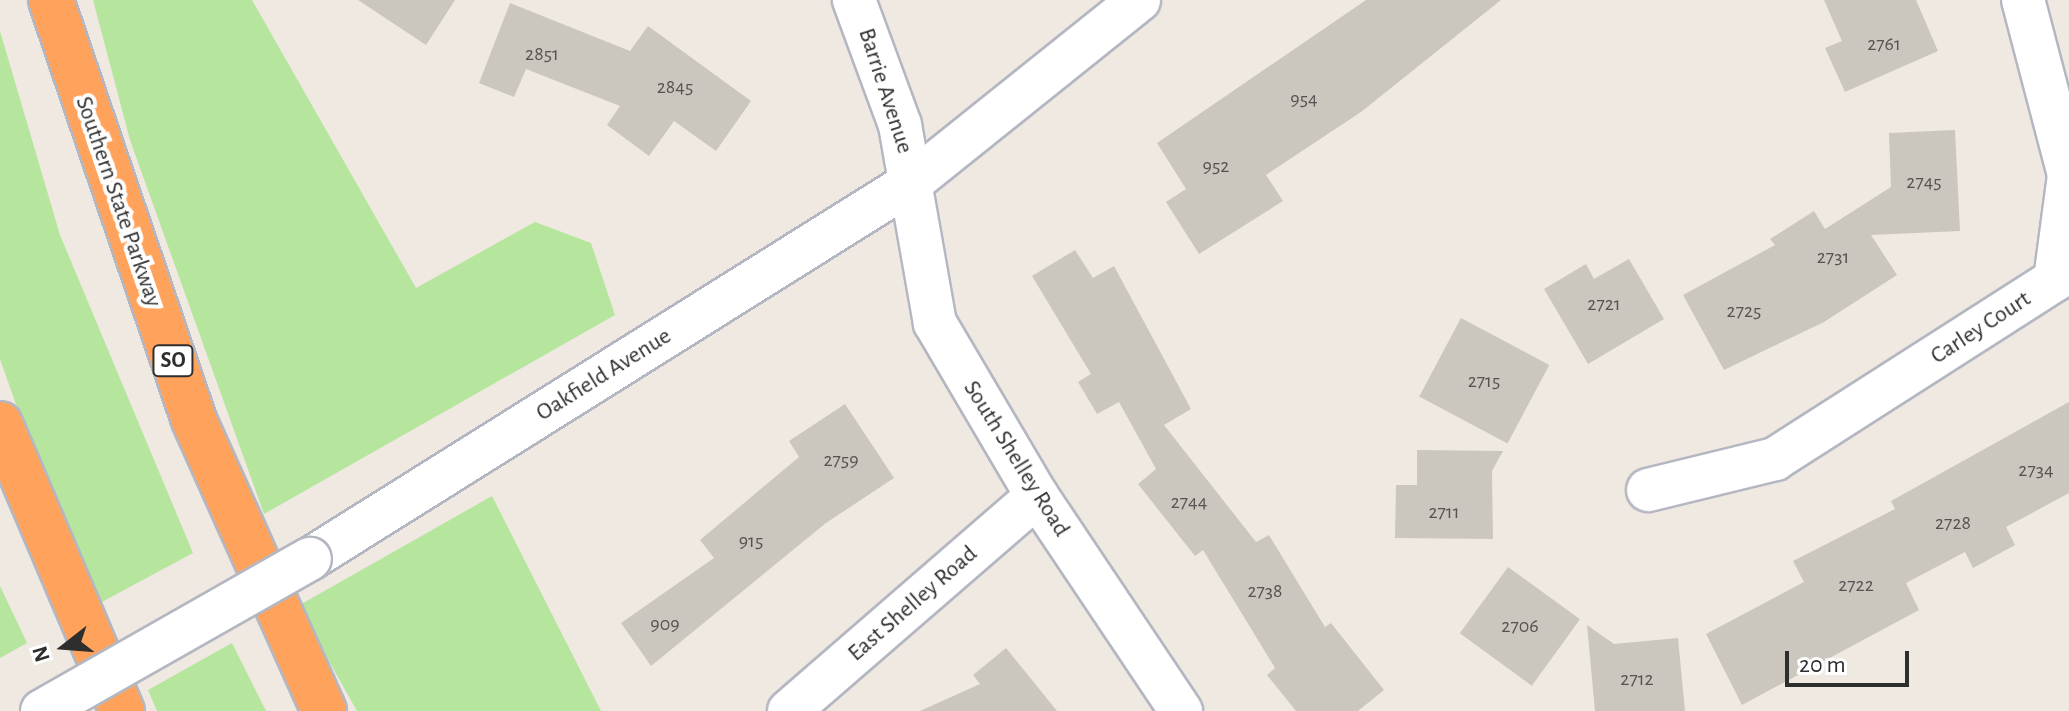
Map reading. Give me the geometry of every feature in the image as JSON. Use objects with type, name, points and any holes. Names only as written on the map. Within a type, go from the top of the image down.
[{"type":"highway","name":"Southern State Parkway","points":[[51,0],[193,418],[324,711]]},
{"type":"highway","points":[[0,424],[122,711]]},
{"type":"street","name":"Barrie Avenue","points":[[854,0],[900,125],[912,182]]},
{"type":"street","name":"Oakfield Avenue","points":[[42,711],[310,559],[912,182],[1139,0]]},
{"type":"street","name":"Carley Court","points":[[1648,490],[1775,459],[2055,280],[2069,175],[2023,0]]},
{"type":"street","name":"South Shelley Road","points":[[912,182],[935,323],[1037,496],[1181,711]]},
{"type":"street","name":"East Shelley Road","points":[[789,711],[1037,496]]},
{"type":"green space","points":[[93,0],[252,0],[416,288],[535,222],[591,243],[615,315],[264,514],[130,140]]},
{"type":"green space","points":[[0,31],[60,235],[193,553],[100,603],[51,504],[0,359]]},
{"type":"green space","points":[[492,496],[601,711],[357,711],[298,606]]},
{"type":"green space","points":[[0,586],[27,643],[0,658]]},
{"type":"green space","points":[[232,643],[266,711],[157,711],[148,690]]},
{"type":"building","points":[[358,0],[455,0],[426,45]]},
{"type":"building","points":[[1366,0],[1501,0],[1361,112],[1266,175],[1283,201],[1199,254],[1166,202],[1186,189],[1157,143]]},
{"type":"building","points":[[1824,0],[1916,0],[1938,51],[1845,92],[1825,48],[1842,41]]},
{"type":"building","points":[[510,3],[630,51],[648,26],[751,101],[716,151],[674,121],[649,156],[607,125],[620,106],[526,69],[514,97],[479,83]]},
{"type":"building","points":[[1955,130],[1960,231],[1871,235],[1897,275],[1824,322],[1724,370],[1683,295],[1775,245],[1770,239],[1814,211],[1825,229],[1891,187],[1889,133]]},
{"type":"building","points":[[1075,250],[1093,278],[1114,266],[1191,409],[1164,425],[1256,542],[1269,535],[1325,627],[1331,623],[1384,690],[1358,711],[1296,711],[1267,675],[1275,668],[1203,550],[1195,556],[1138,484],[1156,469],[1119,402],[1097,414],[1078,382],[1091,374],[1032,276]]},
{"type":"building","points":[[1629,259],[1664,319],[1588,364],[1544,289],[1586,264],[1594,279]]},
{"type":"building","points":[[1461,318],[1549,365],[1508,444],[1419,397]]},
{"type":"building","points":[[2069,402],[2069,493],[2006,527],[2015,545],[1973,568],[1965,552],[1906,583],[1919,610],[1742,705],[1706,634],[1804,582],[1793,561],[1895,509],[1891,501]]},
{"type":"building","points":[[845,404],[894,478],[826,523],[651,666],[621,623],[714,558],[700,540],[799,457],[789,441]]},
{"type":"building","points":[[1417,450],[1503,451],[1492,471],[1493,539],[1395,538],[1396,485],[1417,485]]},
{"type":"building","points":[[1508,567],[1580,619],[1532,686],[1460,633]]},
{"type":"building","points":[[1587,625],[1614,644],[1678,638],[1685,711],[1595,711]]},
{"type":"building","points":[[1006,648],[1057,711],[920,711],[980,684],[973,675]]}]
